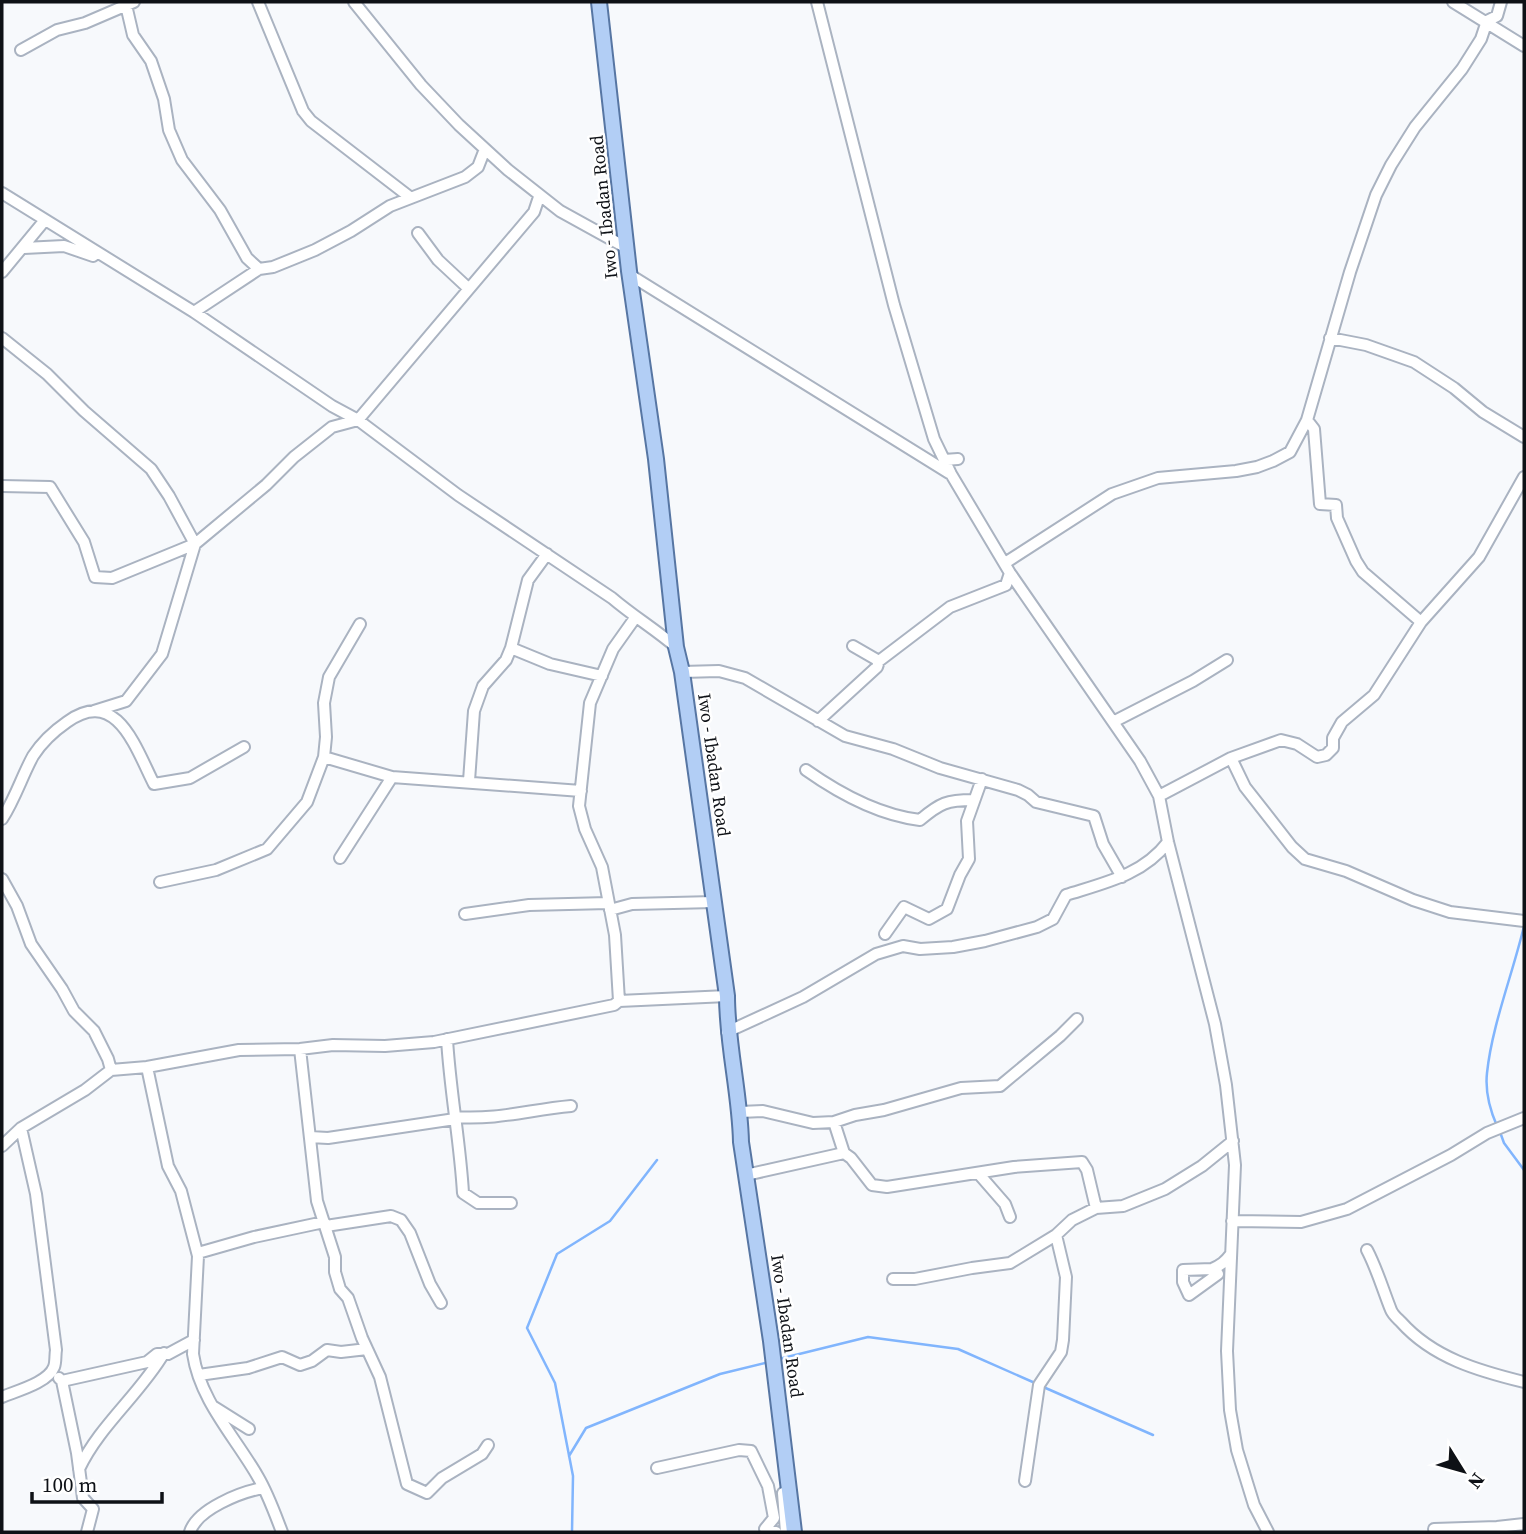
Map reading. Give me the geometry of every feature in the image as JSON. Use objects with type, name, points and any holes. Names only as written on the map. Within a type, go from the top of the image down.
[{"type":"main road","name":"Iwo - Ibadan Road","points":[[599,2],[676,647],[682,672],[727,996],[727,1032],[771,1340],[794,1532]]},
{"type":"street","points":[[258,2],[303,111],[311,121],[411,198]]},
{"type":"street","points":[[355,2],[421,85],[485,149],[539,197],[627,248]]},
{"type":"street","points":[[817,2],[894,305],[934,439],[951,474],[1008,568],[1140,761],[1160,796],[1168,842],[1215,1024],[1233,1141],[1235,1186],[1227,1351],[1230,1410],[1237,1450],[1254,1505],[1268,1532]]},
{"type":"street","points":[[1453,2],[1488,21],[1524,46]]},
{"type":"street","points":[[818,721],[877,667],[879,662],[950,607],[1006,585],[1008,568],[1112,494],[1158,478],[1236,471],[1273,461],[1290,452],[1307,420],[1376,195],[1415,127],[1462,69],[1481,39],[1488,21],[1497,16],[1501,2]]},
{"type":"street","points":[[21,50],[57,30],[85,23],[130,3],[133,35],[151,61],[164,99],[169,130],[182,160],[220,211],[247,258],[259,269]]},
{"type":"street","points":[[194,312],[259,269],[273,267],[315,250],[351,231],[390,205],[465,177],[478,167],[485,149]]},
{"type":"street","points":[[2,193],[194,312],[332,406],[359,420],[458,495],[612,598],[676,647]]},
{"type":"street","points":[[2,486],[50,487],[85,542],[95,577],[112,578],[195,544],[332,427],[359,420],[534,212],[539,197]]},
{"type":"street","points":[[2,272],[45,220]]},
{"type":"street","points":[[418,233],[438,260],[468,289]]},
{"type":"street","points":[[24,248],[64,246],[107,259]]},
{"type":"street","points":[[630,275],[951,474]]},
{"type":"street","points":[[2,338],[47,374],[84,411],[151,469],[195,544],[162,654],[126,701],[94,711]]},
{"type":"street","points":[[1330,338],[1366,345],[1414,362],[1454,388],[1483,412],[1524,437]]},
{"type":"street","points":[[1307,420],[1314,429],[1320,504],[1336,505],[1337,518],[1363,572],[1421,622]]},
{"type":"street","points":[[944,460],[958,459]]},
{"type":"street","points":[[1160,796],[1231,758],[1281,740],[1297,744],[1317,757],[1326,755],[1333,748],[1333,738],[1342,722],[1374,695],[1421,622],[1479,557],[1520,497],[1524,477]]},
{"type":"street","points":[[469,781],[474,711],[483,686],[506,660],[528,580],[547,554]]},
{"type":"street","points":[[620,1001],[615,934],[602,867],[585,830],[579,806],[590,704],[613,649],[635,618]]},
{"type":"street","points":[[160,882],[216,870],[267,849],[307,802],[324,757],[324,703],[329,677],[360,624]]},
{"type":"street","points":[[853,646],[879,662]]},
{"type":"street","points":[[511,648],[550,664],[602,676]]},
{"type":"street","points":[[1113,722],[1193,681],[1227,660]]},
{"type":"street","points":[[682,672],[719,671],[745,678],[845,736],[1017,790],[1036,803],[1094,816],[1103,845],[1122,877]]},
{"type":"street","points":[[2,819],[29,764],[44,742],[83,711],[112,716],[119,721],[154,784],[190,778],[244,747]]},
{"type":"street","points":[[324,757],[392,777],[580,791]]},
{"type":"street","points":[[1231,758],[1245,788],[1292,847],[1305,859],[1346,871],[1413,900],[1450,912],[1524,921]]},
{"type":"street","points":[[806,770],[844,795],[894,817],[920,820],[936,806],[951,800],[973,800]]},
{"type":"street","points":[[340,858],[392,777]]},
{"type":"street","points":[[885,934],[904,907],[929,919],[947,909],[969,859],[967,821],[982,779]]},
{"type":"street","points":[[727,1032],[803,997],[876,954],[903,946],[920,949],[953,947],[1037,927],[1053,919],[1066,895],[1101,886],[1139,869],[1158,855],[1168,842]]},
{"type":"street","points":[[2,879],[31,944],[74,1011],[94,1031],[111,1070]]},
{"type":"street","points":[[465,914],[529,905],[609,907],[714,902]]},
{"type":"street","points":[[2,1146],[21,1128],[85,1090],[111,1070],[147,1067],[239,1050],[300,1049],[334,1045],[385,1046],[447,1039],[614,1005],[620,1001],[727,996]]},
{"type":"street","points":[[740,1112],[762,1111],[813,1123],[834,1122],[961,1088],[1000,1086],[1077,1019]]},
{"type":"street","points":[[447,1039],[463,1193],[478,1203],[511,1203]]},
{"type":"street","points":[[300,1049],[317,1201],[335,1257],[335,1272],[340,1289],[348,1298],[380,1377],[406,1480],[411,1487],[427,1493],[442,1478],[482,1454],[488,1446]]},
{"type":"street","points":[[147,1067],[167,1166],[181,1191],[198,1253],[193,1354],[199,1375],[221,1422],[263,1488],[282,1532]]},
{"type":"street","points":[[310,1137],[328,1138],[454,1118],[493,1118],[571,1106]]},
{"type":"street","points":[[1232,1220],[1301,1222],[1347,1209],[1451,1155],[1487,1133],[1520,1120]]},
{"type":"street","points":[[834,1122],[844,1153],[872,1185],[887,1187],[1014,1167],[1082,1162],[1087,1170],[1096,1208]]},
{"type":"street","points":[[2,1397],[41,1380],[51,1373],[55,1365],[56,1350],[36,1194],[21,1128]]},
{"type":"street","points":[[893,1279],[915,1279],[1010,1263],[1056,1235],[1072,1220],[1096,1208],[1123,1206],[1165,1189],[1202,1166],[1233,1141]]},
{"type":"street","points":[[746,1175],[844,1153]]},
{"type":"street","points":[[978,1173],[1005,1205],[1010,1217]]},
{"type":"street","points":[[198,1253],[254,1237],[391,1216],[401,1220],[410,1233],[430,1284],[441,1303]]},
{"type":"street","points":[[1025,1481],[1039,1385],[1061,1352],[1063,1340],[1066,1277],[1056,1235]]},
{"type":"street","points":[[1367,1250],[1388,1298],[1391,1312],[1409,1331],[1432,1350],[1470,1366],[1524,1382]]},
{"type":"street","points":[[1214,1268],[1224,1264],[1231,1254]]},
{"type":"street","points":[[62,1381],[140,1364],[157,1354],[168,1354],[194,1340]]},
{"type":"street","points":[[199,1375],[248,1368],[282,1357],[300,1365],[312,1361],[327,1350],[341,1352],[367,1349]]},
{"type":"street","points":[[79,1470],[94,1444],[164,1353]]},
{"type":"street","points":[[51,1373],[62,1381],[83,1498],[93,1509],[87,1532]]},
{"type":"street","points":[[776,1378],[786,1532]]},
{"type":"street","points":[[214,1407],[249,1429]]},
{"type":"street","points":[[657,1468],[739,1450],[751,1451],[768,1486],[774,1518],[769,1531]]},
{"type":"street","points":[[190,1532],[193,1523],[222,1503],[244,1492],[263,1488]]},
{"type":"street","points":[[1434,1529],[1524,1524]]},
{"type":"waterway","points":[[1497,1126],[1489,1100],[1487,1073],[1498,1018],[1524,926]]},
{"type":"waterway","points":[[1500,1132],[1504,1143],[1524,1170]]},
{"type":"waterway","points":[[572,1532],[573,1476],[555,1383],[527,1328],[557,1254],[610,1221],[657,1160]]},
{"type":"waterway","points":[[779,1359],[868,1337],[958,1349],[1035,1383]]},
{"type":"waterway","points":[[569,1456],[586,1428],[720,1374],[769,1362]]},
{"type":"waterway","points":[[1041,1386],[1153,1435]]}]
